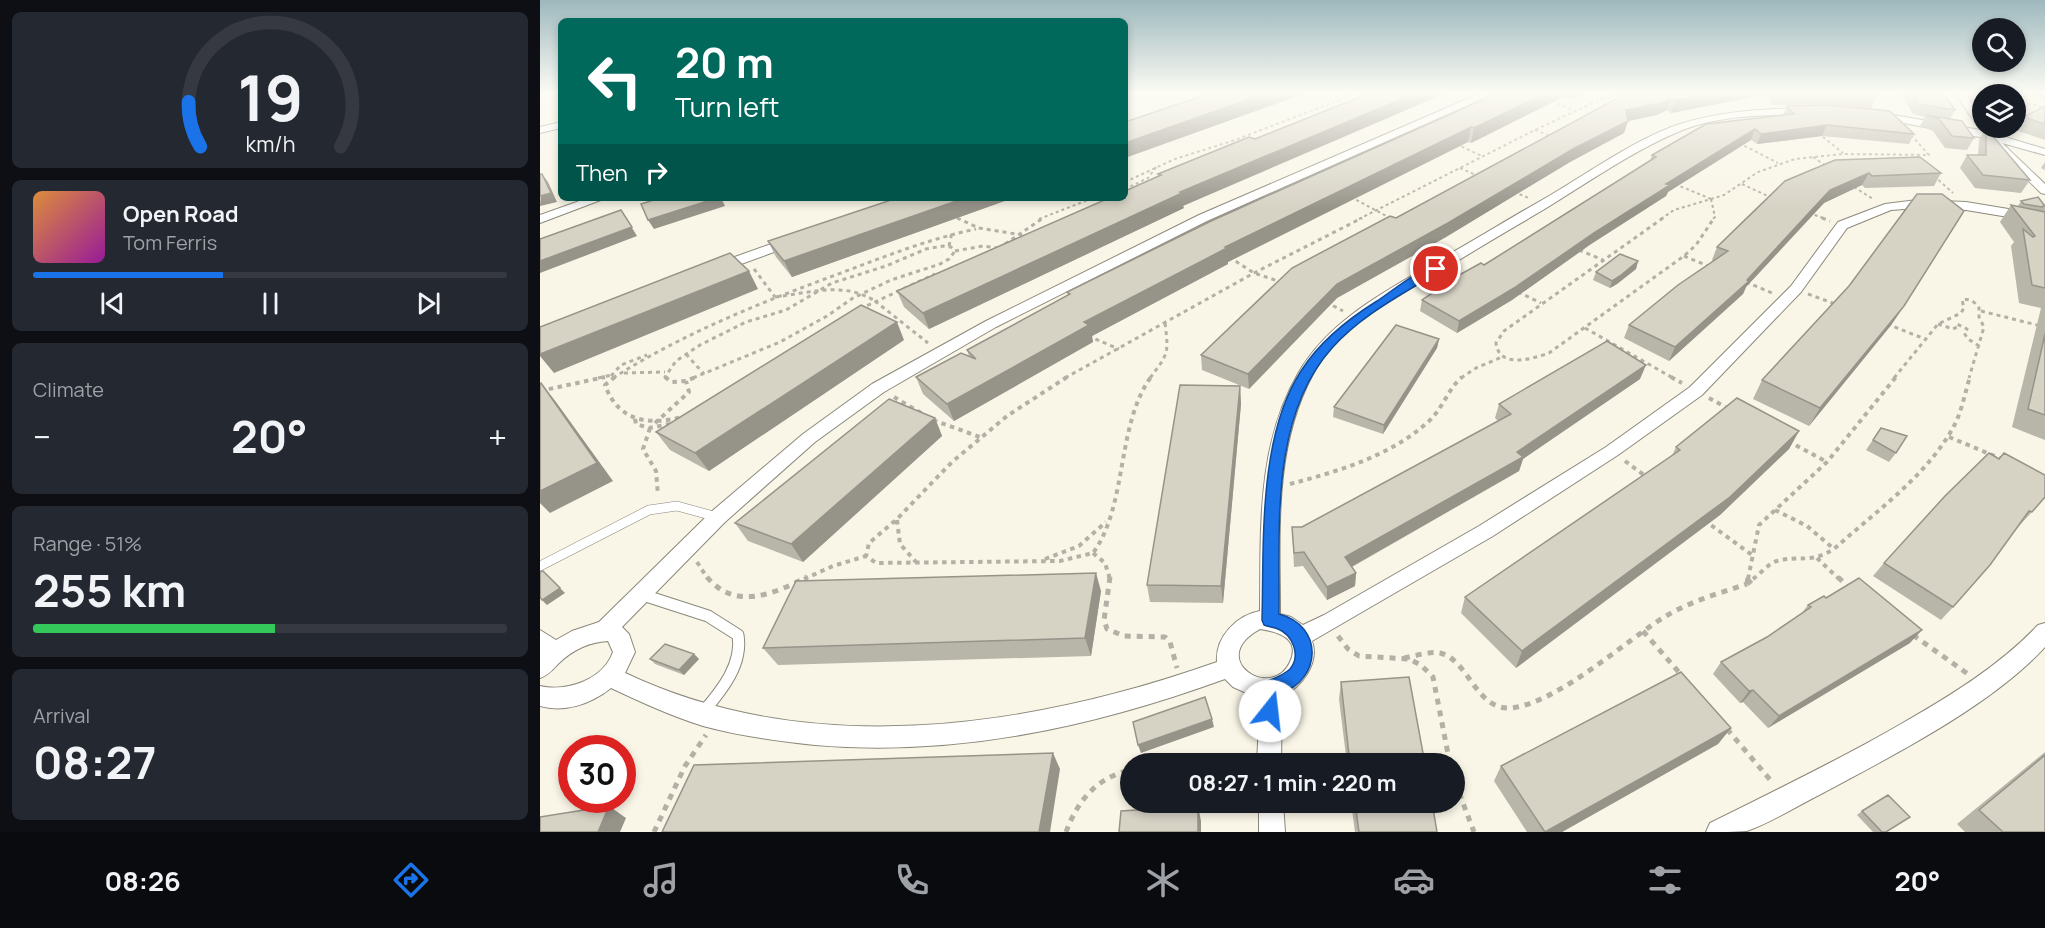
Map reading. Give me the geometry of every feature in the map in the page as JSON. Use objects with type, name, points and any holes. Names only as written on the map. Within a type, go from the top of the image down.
[{"type":"street","points":[[603,632],[718,517],[809,438],[878,388],[1030,304],[1203,218],[1401,132]]},
{"type":"street","points":[[1270,620],[1273,488],[1288,412],[1306,372],[1328,344],[1386,298],[1637,149],[1672,132]]},
{"type":"street","points":[[1991,138],[2045,190]]},
{"type":"street","points":[[1998,138],[2045,152]]},
{"type":"street","points":[[2020,165],[2045,159]]},
{"type":"street","points":[[540,219],[591,201]]},
{"type":"street","points":[[1300,637],[1486,531],[1612,451],[1696,391],[1792,294],[1823,255],[1842,225],[1888,207],[1917,204],[1966,206],[2045,219]]},
{"type":"street","points":[[701,273],[802,238]]},
{"type":"street","points":[[1258,620],[1282,622],[1300,637],[1304,649],[1303,662],[1296,675],[1285,683],[1271,688],[1258,688],[1236,677],[1230,667],[1227,655],[1229,644],[1236,633],[1246,625],[1258,620]]},
{"type":"street","points":[[540,668],[547,645],[603,632],[615,634],[622,641],[624,651],[619,663],[609,676],[579,696],[543,704]]},
{"type":"street","points":[[1719,832],[1894,744],[1983,686],[2030,649],[2045,632]]},
{"type":"street","points":[[609,676],[710,716],[804,734],[908,737],[994,731],[1090,714],[1181,686],[1230,667]]},
{"type":"street","points":[[1269,753],[1271,688]]},
{"type":"street","points":[[1271,813],[1272,832]]},
{"type":"lane","points":[[540,567],[639,514],[658,508],[677,506],[718,517]]},
{"type":"lane","points":[[640,595],[675,604],[730,628],[738,634],[740,646],[731,675],[710,716]]},
{"type":"path","points":[[1128,180],[1193,152],[1256,132]]},
{"type":"path","points":[[866,556],[869,543],[897,519],[980,437],[1035,396],[1254,273],[1533,132]]},
{"type":"path","points":[[1818,132],[1843,154]]},
{"type":"path","points":[[1502,357],[1496,348],[1500,335],[1541,303],[1674,210],[1734,190],[1758,172],[1779,163],[1812,156],[1843,154],[1927,156],[1929,153],[1908,132]]},
{"type":"path","points":[[1235,140],[1245,145]]},
{"type":"path","points":[[1735,141],[1779,163]]},
{"type":"path","points":[[1912,155],[1919,162]]},
{"type":"path","points":[[1812,156],[1828,168]]},
{"type":"path","points":[[1128,188],[1148,178],[1157,166]]},
{"type":"path","points":[[1460,168],[1481,177]]},
{"type":"path","points":[[1927,169],[1966,206]]},
{"type":"path","points":[[1742,184],[1778,200]]},
{"type":"path","points":[[1850,184],[1888,207]]},
{"type":"path","points":[[1512,191],[1544,205]]},
{"type":"path","points":[[1345,195],[1396,222]]},
{"type":"path","points":[[1273,488],[1328,474],[1376,455],[1427,423],[1463,376],[1502,357],[1520,361],[1543,356],[1586,328],[1696,245],[1715,217],[1712,199]]},
{"type":"path","points":[[986,254],[1040,219],[1085,201]]},
{"type":"path","points":[[1807,212],[1842,225]]},
{"type":"path","points":[[953,215],[962,223],[976,229]]},
{"type":"path","points":[[540,391],[611,378],[649,355],[775,297],[951,232],[976,229],[1029,236]]},
{"type":"path","points":[[949,246],[951,232]]},
{"type":"path","points":[[622,373],[665,372],[687,354],[734,327],[786,310],[813,292],[841,279],[893,264],[928,249],[949,246],[955,251]]},
{"type":"path","points":[[665,372],[664,377],[667,380],[686,381],[797,333],[868,291],[900,277],[940,264],[949,259],[955,251],[983,246],[997,248]]},
{"type":"path","points":[[1570,246],[1603,260]]},
{"type":"path","points":[[1227,256],[1254,273],[1289,284]]},
{"type":"path","points":[[1684,256],[1715,269]]},
{"type":"path","points":[[745,257],[775,297]]},
{"type":"path","points":[[858,310],[944,271]]},
{"type":"path","points":[[1736,278],[1839,306]]},
{"type":"path","points":[[775,297],[818,288],[861,293],[875,301],[940,352]]},
{"type":"path","points":[[1512,289],[1541,303]]},
{"type":"path","points":[[1320,298],[1357,319]]},
{"type":"path","points":[[1747,584],[1760,525],[1827,462],[1938,324],[1961,313],[1964,308],[1962,300],[1964,298],[1972,301],[1981,311],[2045,327]]},
{"type":"path","points":[[1404,658],[1438,653],[1451,658],[1492,704],[1507,708],[1539,700],[1561,690],[1643,631],[1692,603],[1747,584],[1760,576],[1775,561],[1817,558],[1834,549],[1916,472],[1949,437],[1956,423],[1984,327],[1978,315],[1981,311]]},
{"type":"path","points":[[1882,322],[1925,339]]},
{"type":"path","points":[[866,556],[876,563],[1035,561],[1071,560],[1093,553],[1101,542],[1108,520],[1141,392],[1166,356],[1168,348],[1165,323]]},
{"type":"path","points":[[1938,324],[1953,329],[1957,327],[1957,324],[1961,324],[1967,329],[1964,333],[1966,337],[1979,346]]},
{"type":"path","points":[[1586,328],[1737,413]]},
{"type":"path","points":[[1083,333],[1120,349]]},
{"type":"path","points":[[687,354],[704,374]]},
{"type":"path","points":[[634,419],[655,423],[683,416],[673,423],[650,429],[641,428],[614,401],[605,387],[621,364],[649,355]]},
{"type":"path","points":[[655,423],[664,412],[685,398],[689,392],[686,381]]},
{"type":"path","points":[[878,388],[937,422],[980,437]]},
{"type":"path","points":[[650,429],[643,443],[643,451],[656,471],[658,508]]},
{"type":"path","points":[[1949,437],[2013,464]]},
{"type":"path","points":[[1787,440],[1827,462]]},
{"type":"path","points":[[1612,451],[1649,479]]},
{"type":"path","points":[[1775,510],[1807,526],[1834,549]]},
{"type":"path","points":[[1696,513],[1752,555]]},
{"type":"path","points":[[897,519],[896,529],[902,548],[917,562]]},
{"type":"path","points":[[1035,561],[1070,551],[1085,542],[1108,520]]},
{"type":"path","points":[[687,547],[712,584],[724,592],[740,597],[780,592],[821,571],[866,556]]},
{"type":"path","points":[[1093,553],[1108,565],[1111,574],[1103,614],[1104,623],[1109,630],[1118,634],[1165,637],[1172,648],[1181,686]]},
{"type":"path","points":[[1817,558],[1853,590]]},
{"type":"path","points":[[1331,621],[1343,646],[1357,656],[1414,659],[1425,667],[1433,677],[1448,753]]},
{"type":"path","points":[[1643,631],[1688,684]]},
{"type":"path","points":[[1909,631],[1983,686]]},
{"type":"path","points":[[654,832],[710,716]]},
{"type":"path","points":[[1719,719],[1786,799]]},
{"type":"path","points":[[1066,832],[1078,805],[1093,788],[1106,778],[1120,774]]},
{"type":"path","points":[[1465,808],[1474,832]]},
{"type":"building","points":[[1128,132],[1157,132],[1128,142]]},
{"type":"building","points":[[1273,132],[1323,132],[1180,192],[1182,193],[923,313],[897,291],[1102,201],[1128,201],[1128,190],[1161,175],[1158,174],[1249,137],[1255,139]]},
{"type":"building","points":[[1411,132],[1461,132],[1225,247],[1227,248],[1084,322],[1089,325],[947,404],[916,377],[961,353],[976,359],[967,350],[1070,294],[1067,292],[1211,221]]},
{"type":"building","points":[[1555,132],[1607,132],[1337,284],[1248,374],[1201,355],[1292,268],[1390,216],[1396,218]]},
{"type":"building","points":[[1692,132],[1750,132],[1666,184],[1670,185],[1594,233],[1514,288],[1459,321],[1422,300],[1461,274],[1481,263],[1484,265],[1656,157],[1652,155]]},
{"type":"building","points":[[1949,132],[1970,132],[1972,138],[1952,136]]},
{"type":"building","points":[[1986,138],[1994,138],[2030,180],[1983,175],[1967,155],[1986,155]]},
{"type":"building","points":[[1920,157],[1941,173],[1872,176],[1869,173],[1830,190],[1747,280],[1749,281],[1675,347],[1629,325],[1678,285],[1728,251],[1717,247],[1785,181],[1835,160]]},
{"type":"building","points":[[540,174],[551,193],[540,196]]},
{"type":"building","points":[[1917,194],[1942,194],[1964,211],[1904,306],[1820,408],[1762,380],[1849,286]]},
{"type":"building","points":[[2038,197],[2045,206],[2024,204],[2021,201]]},
{"type":"building","points":[[650,201],[708,201],[648,220],[641,204]]},
{"type":"building","points":[[888,201],[956,201],[784,261],[768,241]]},
{"type":"building","points":[[2011,205],[2045,212],[2045,288],[2032,285],[2023,229],[2033,237],[2035,236]]},
{"type":"building","points":[[621,210],[632,227],[540,261],[540,239]]},
{"type":"building","points":[[730,253],[749,271],[540,354],[540,327]]},
{"type":"building","points":[[1620,254],[1638,261],[1612,281],[1596,272]]},
{"type":"building","points":[[861,305],[897,322],[695,453],[656,432]]},
{"type":"building","points":[[1396,325],[1439,339],[1384,425],[1334,407]]},
{"type":"building","points":[[2045,334],[2045,415],[2028,409]]},
{"type":"building","points":[[1607,341],[1646,365],[1517,452],[1523,457],[1345,557],[1356,573],[1327,587],[1304,552],[1294,553],[1292,527],[1302,527],[1511,414],[1499,404]]},
{"type":"building","points":[[540,384],[597,463],[540,491]]},
{"type":"building","points":[[1180,385],[1240,386],[1221,586],[1147,585]]},
{"type":"building","points":[[1737,398],[1799,431],[1730,497],[1522,651],[1465,597],[1680,450],[1676,447]]},
{"type":"building","points":[[889,399],[935,418],[791,544],[735,523]]},
{"type":"building","points":[[1881,428],[1907,436],[1896,453],[1873,440]]},
{"type":"building","points":[[1989,453],[1999,459],[2004,453],[2045,475],[2045,497],[2032,512],[2029,511],[1990,565],[1953,607],[1884,563],[1945,496]]},
{"type":"building","points":[[543,571],[560,588],[542,600],[540,572]]},
{"type":"building","points":[[1096,573],[1085,638],[763,648],[796,581]]},
{"type":"building","points":[[1859,578],[1922,630],[1779,716],[1753,690],[1749,691],[1721,662],[1767,637],[1811,607],[1808,605],[1824,596],[1826,598]]},
{"type":"building","points":[[665,644],[694,654],[679,670],[650,659]]},
{"type":"building","points":[[1681,672],[1731,728],[1545,832],[1501,766]]},
{"type":"building","points":[[1409,677],[1423,753],[1349,753],[1341,682]]},
{"type":"building","points":[[1205,697],[1212,719],[1138,745],[1133,722]]},
{"type":"building","points":[[1053,753],[1039,832],[662,832],[694,765]]},
{"type":"building","points":[[2045,755],[2045,832],[2003,832],[1979,810]]},
{"type":"building","points":[[1888,795],[1910,817],[1886,832],[1882,832],[1862,811]]},
{"type":"building","points":[[565,813],[606,813],[598,832],[540,832],[540,817]]},
{"type":"building","points":[[1121,813],[1198,813],[1198,832],[1119,832]]},
{"type":"building","points":[[1356,813],[1434,813],[1437,832],[1359,832]]},
{"type":"route","points":[[1270,711],[1271,688],[1285,683],[1296,675],[1303,662],[1304,649],[1300,637],[1292,628],[1282,622],[1270,620],[1273,488],[1277,458],[1288,412],[1306,372],[1328,344],[1386,298],[1436,269]]}]
